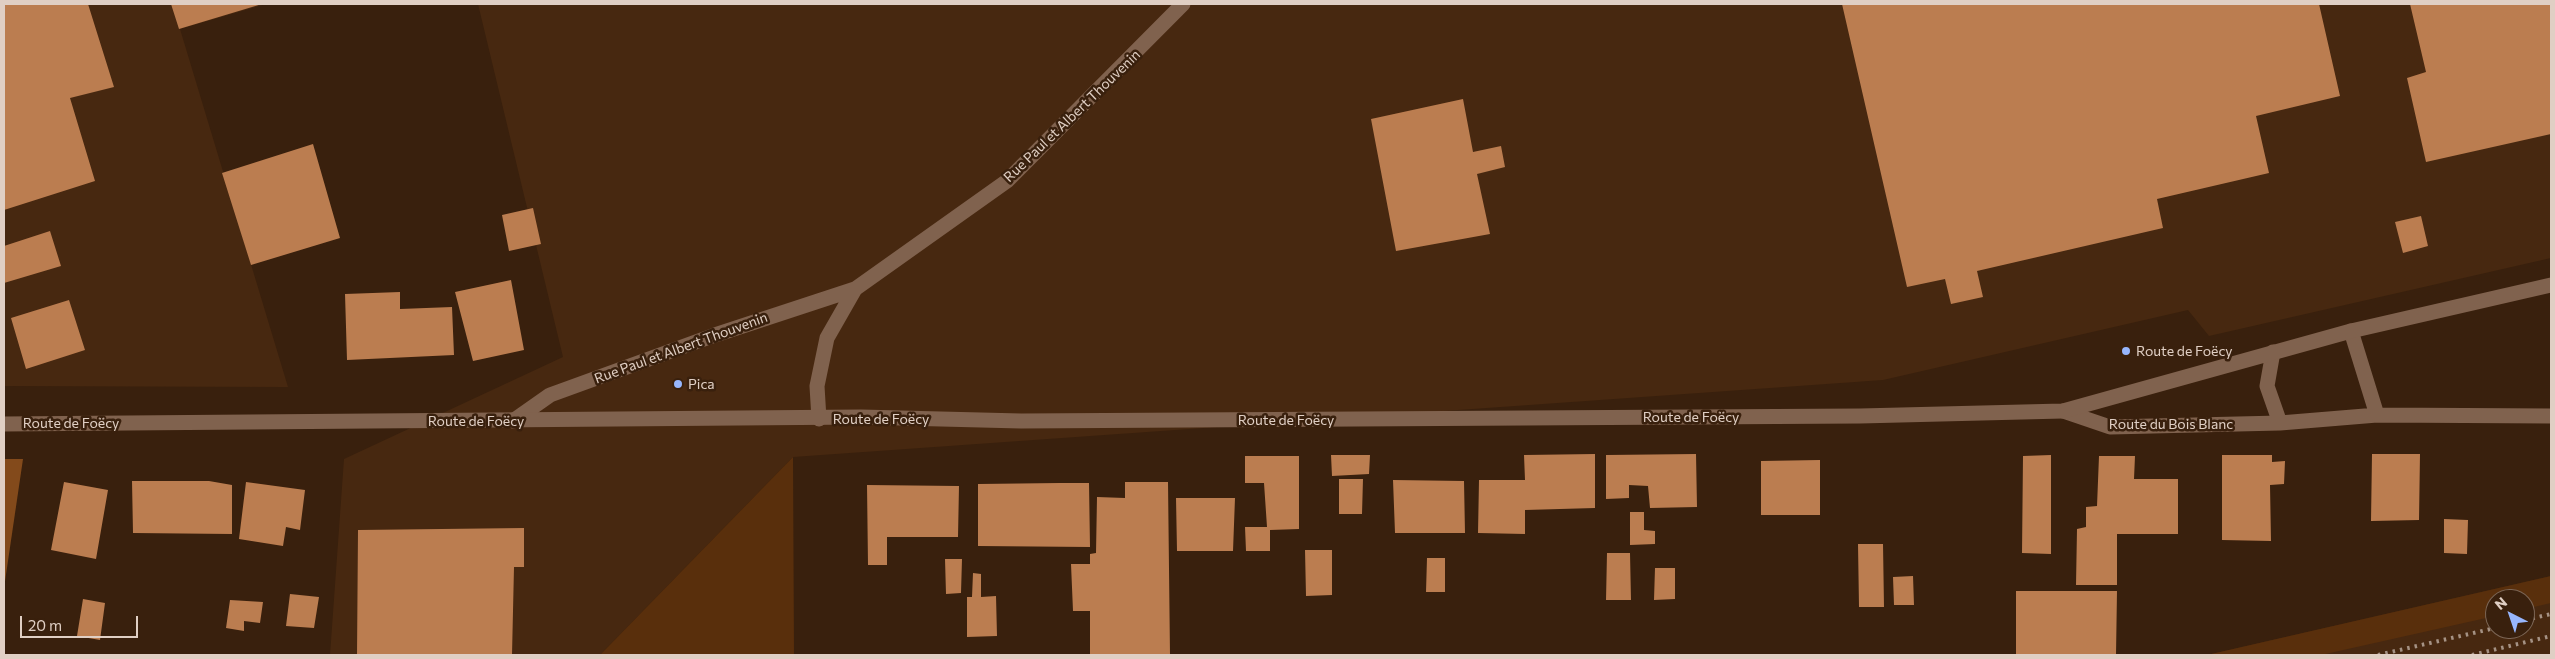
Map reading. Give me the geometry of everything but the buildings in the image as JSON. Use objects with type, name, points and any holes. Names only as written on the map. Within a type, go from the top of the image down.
[{"type":"street","name":"Rue Paul et Albert Thouvenin","points":[[513,421],[550,395],[714,335],[855,288],[1007,181],[1183,4]]},
{"type":"street","name":"Route de Foëcy","points":[[4,424],[819,419],[861,417],[1020,421],[1850,416],[2063,411],[2350,331],[2551,285]]},
{"type":"street","name":"Rue Paul et Albert Thouvenin","points":[[819,419],[817,386],[827,338],[855,288]]},
{"type":"street","points":[[2350,331],[2377,415]]},
{"type":"street","points":[[2273,352],[2266,386],[2280,423]]},
{"type":"street","name":"Route du Bois Blanc","points":[[2063,411],[2110,426],[2280,423],[2377,415],[2551,416]]},
{"type":"shaded area","points":[[4,4],[266,4],[180,29],[288,387],[4,386]]},
{"type":"shaded area","points":[[478,4],[2551,4],[2551,258],[2209,336],[2188,310],[1883,380],[793,457],[600,655],[330,655],[344,459],[563,357]]},
{"type":"shaded area","points":[[793,457],[794,655],[600,655]]},
{"type":"shaded area","points":[[4,459],[23,459],[4,588]]},
{"type":"shaded area","points":[[2551,576],[2551,655],[2207,655],[2485,591],[2485,639],[2535,639],[2535,589],[2494,589]]},
{"type":"shaded area","points":[[2551,576],[2551,603],[2535,607],[2535,589],[2494,589]]},
{"type":"shaded area","points":[[2485,591],[2485,618],[2321,655],[2207,655]]},
{"type":"railway","points":[[2535,618],[2551,614]]},
{"type":"railway","points":[[2378,655],[2485,630]]},
{"type":"railway","points":[[2472,655],[2551,636]]},
{"type":"place","name":"Route de Foëcy","points":[[2126,351]]},
{"type":"place","name":"Pica","points":[[678,384]]}]
